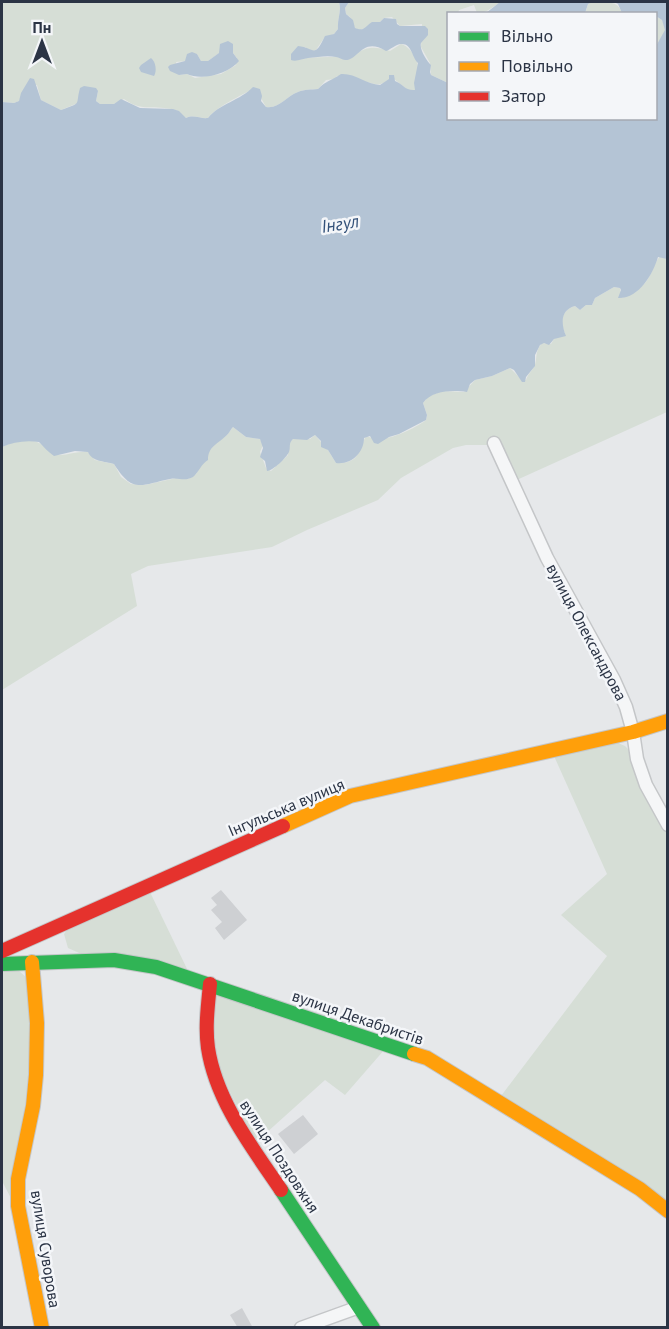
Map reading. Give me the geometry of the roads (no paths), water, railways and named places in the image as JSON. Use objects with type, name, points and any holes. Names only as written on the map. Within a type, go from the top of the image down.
[{"type":"street","name":"вулиця Олександрова","points":[[494,443],[547,558],[614,680],[626,707],[643,776],[668,825]]},
{"type":"street","name":"Інгульська вулиця","points":[[2,951],[350,796],[633,732],[668,721]]},
{"type":"street","name":"вулиця Декабристів","points":[[2,964],[114,960],[156,967],[427,1058],[640,1189],[668,1211]]},
{"type":"street","name":"вулиця Суворова","points":[[32,962],[37,1023],[36,1075],[33,1106],[18,1179],[18,1206],[42,1328]]},
{"type":"street","name":"вулиця Поздовжня","points":[[210,984],[207,1028],[209,1055],[228,1105],[255,1151],[373,1328]]},
{"type":"street","points":[[301,1328],[359,1307]]},
{"type":"water","name":"Інгул","points":[[339,2],[349,2],[345,8],[346,14],[358,29],[363,29],[372,22],[380,22],[384,18],[396,19],[400,26],[425,26],[428,29],[428,35],[421,43],[421,48],[431,65],[431,75],[447,83],[447,120],[657,120],[657,44],[665,30],[662,20],[657,17],[657,12],[622,12],[618,4],[614,2],[667,2],[667,259],[658,257],[649,278],[639,290],[632,294],[618,298],[621,290],[614,287],[595,298],[592,305],[586,305],[580,310],[575,306],[570,308],[563,318],[566,336],[554,339],[549,345],[544,343],[540,345],[535,355],[535,366],[526,377],[525,382],[522,382],[510,368],[475,380],[470,384],[467,392],[437,393],[423,403],[427,415],[426,420],[378,444],[374,443],[370,436],[364,438],[362,449],[356,457],[347,462],[336,463],[328,450],[321,447],[321,441],[315,435],[307,440],[293,439],[285,457],[267,471],[265,461],[260,457],[263,448],[260,439],[246,437],[233,427],[212,448],[208,460],[193,477],[138,485],[127,480],[114,464],[96,459],[88,452],[75,451],[54,456],[39,442],[34,441],[2,447],[2,102],[19,101],[30,78],[34,79],[41,100],[61,110],[77,103],[80,88],[84,86],[96,88],[98,91],[96,101],[100,104],[114,104],[121,99],[140,108],[173,109],[186,118],[192,116],[208,118],[253,87],[260,89],[261,101],[266,107],[275,106],[298,92],[318,89],[341,74],[380,85],[389,79],[389,75],[394,75],[395,81],[406,88],[415,90],[418,63],[410,48],[405,44],[397,45],[386,51],[371,46],[345,60],[330,56],[291,60],[291,54],[298,46],[316,50],[325,36],[334,34],[338,29]]},
{"type":"water","points":[[500,2],[593,2],[588,4],[585,12],[487,12]]},
{"type":"water","points":[[228,41],[233,44],[233,53],[239,61],[222,73],[200,77],[179,75],[170,71],[168,67],[185,61],[187,54],[192,52],[197,54],[201,61],[208,61],[219,53],[220,44]]},
{"type":"water","points":[[151,58],[156,67],[154,76],[141,72],[139,68]]}]
